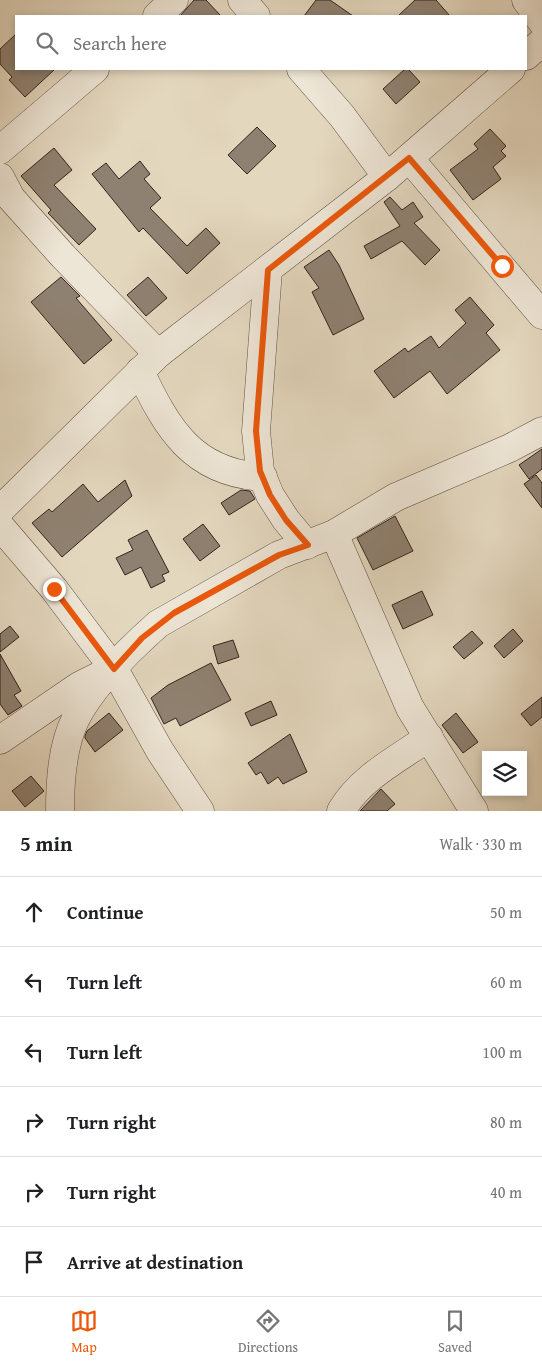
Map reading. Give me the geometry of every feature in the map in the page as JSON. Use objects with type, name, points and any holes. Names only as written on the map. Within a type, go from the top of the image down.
[{"type":"street","points":[[158,15],[174,0]]},
{"type":"street","points":[[242,0],[255,15]]},
{"type":"street","points":[[526,0],[542,22]]},
{"type":"street","points":[[527,55],[542,42]]},
{"type":"street","points":[[0,150],[94,70]]},
{"type":"street","points":[[302,70],[342,116],[387,177]]},
{"type":"street","points":[[0,510],[149,362],[387,177],[510,70]]},
{"type":"street","points":[[409,158],[542,315]]},
{"type":"street","points":[[0,177],[11,198],[50,242],[149,362],[165,419],[189,449],[201,458],[239,476],[262,477]]},
{"type":"street","points":[[268,270],[256,431],[262,477],[270,495],[286,520],[308,545]]},
{"type":"street","points":[[60,811],[66,744],[74,721],[85,701],[142,638],[174,613],[279,555],[334,534],[396,497],[510,448],[542,431]]},
{"type":"street","points":[[0,526],[54,589],[114,669],[160,751],[200,811]]},
{"type":"street","points":[[334,534],[410,708],[474,811]]},
{"type":"street","points":[[0,740],[47,710],[79,686],[114,669]]},
{"type":"street","points":[[341,811],[353,792],[366,780],[429,737]]},
{"type":"building","points":[[194,0],[206,0],[220,15],[181,15]]},
{"type":"building","points":[[316,0],[330,0],[352,15],[305,15]]},
{"type":"building","points":[[415,0],[436,0],[449,15],[399,15]]},
{"type":"building","points":[[15,35],[15,70],[54,70],[25,97],[9,80],[12,77],[0,64],[0,49]]},
{"type":"building","points":[[404,70],[409,70],[420,82],[396,104],[383,89]]},
{"type":"building","points":[[257,127],[276,146],[247,174],[228,155]]},
{"type":"building","points":[[490,129],[506,146],[501,151],[506,156],[493,167],[501,179],[473,200],[450,170],[478,149],[474,144]]},
{"type":"building","points":[[54,148],[72,170],[54,185],[96,229],[79,245],[48,213],[51,210],[21,176]]},
{"type":"building","points":[[140,161],[150,174],[144,179],[161,198],[150,208],[187,246],[206,228],[220,243],[187,274],[143,228],[139,232],[92,174],[106,163],[119,179]]},
{"type":"building","points":[[390,197],[402,210],[413,202],[423,217],[414,223],[440,250],[425,265],[402,241],[371,259],[364,246],[400,226],[384,202]]},
{"type":"building","points":[[329,250],[339,265],[364,319],[333,335],[312,292],[319,288],[304,267]]},
{"type":"building","points":[[61,277],[80,296],[76,298],[112,340],[84,364],[31,302]]},
{"type":"building","points":[[148,277],[167,298],[146,316],[127,295]]},
{"type":"building","points":[[470,297],[494,325],[486,333],[500,350],[447,394],[430,371],[394,398],[374,371],[405,348],[408,352],[431,336],[439,348],[466,323],[455,310]]},
{"type":"building","points":[[542,449],[542,469],[529,479],[519,465]]},
{"type":"building","points":[[536,475],[542,483],[542,508],[524,484]]},
{"type":"building","points":[[125,480],[132,496],[62,557],[32,523],[49,509],[52,512],[83,484],[98,502]]},
{"type":"building","points":[[241,490],[250,491],[255,499],[229,515],[221,503]]},
{"type":"building","points":[[395,516],[413,551],[373,570],[357,538]]},
{"type":"building","points":[[203,524],[220,546],[200,561],[183,539]]},
{"type":"building","points":[[147,530],[169,572],[162,575],[165,581],[151,588],[141,567],[125,575],[116,558],[133,550],[128,540]]},
{"type":"building","points":[[422,591],[433,615],[403,629],[392,605]]},
{"type":"building","points":[[10,626],[19,637],[0,652],[0,634]]},
{"type":"building","points":[[513,629],[523,641],[504,658],[494,646]]},
{"type":"building","points":[[472,631],[483,643],[464,659],[453,647]]},
{"type":"building","points":[[233,640],[239,657],[218,664],[213,646]]},
{"type":"building","points":[[0,654],[21,691],[14,695],[22,706],[8,715],[0,704]]},
{"type":"building","points":[[211,663],[231,700],[180,726],[176,718],[164,724],[151,698],[168,685]]},
{"type":"building","points":[[542,697],[542,717],[531,726],[521,714]]},
{"type":"building","points":[[271,701],[277,715],[251,726],[245,713]]},
{"type":"building","points":[[109,713],[123,730],[95,752],[85,736],[87,731]]},
{"type":"building","points":[[456,713],[478,742],[463,753],[442,725]]},
{"type":"building","points":[[290,734],[307,772],[283,784],[278,777],[268,784],[261,772],[256,775],[248,763]]},
{"type":"building","points":[[31,776],[44,791],[25,807],[12,791]]},
{"type":"building","points":[[381,789],[395,804],[387,811],[360,811]]},
{"type":"route","points":[[54,589],[114,669],[142,638],[174,613],[279,555],[308,545],[286,520],[270,495],[260,471],[256,431],[259,409],[262,328],[267,297],[268,270],[409,158],[502,266]]}]
